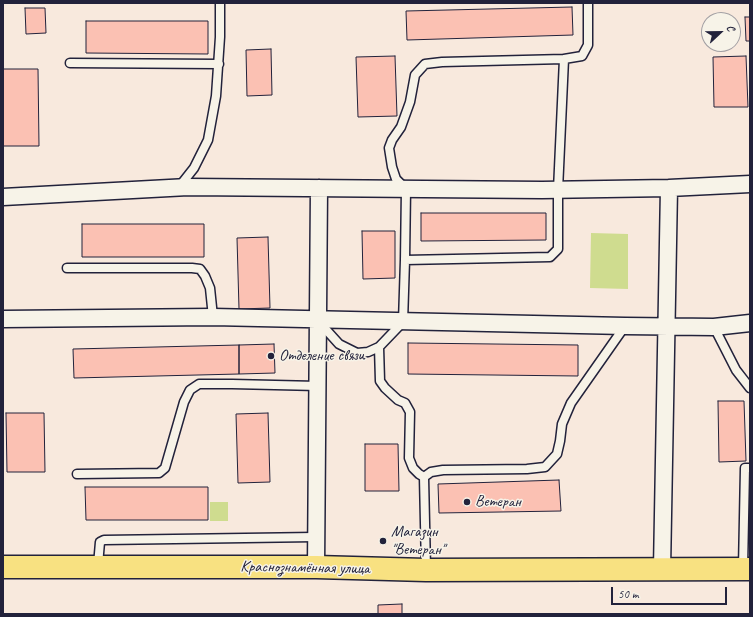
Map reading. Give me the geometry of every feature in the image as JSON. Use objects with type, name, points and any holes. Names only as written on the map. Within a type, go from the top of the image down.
[{"type":"main road","name":"Краснознамённая улица","points":[[3,567],[316,567],[426,570],[746,569]]},
{"type":"street","points":[[3,197],[179,188],[558,190],[669,188],[750,184]]},
{"type":"street","points":[[316,567],[315,537],[318,386],[319,188]]},
{"type":"street","points":[[662,569],[669,188]]},
{"type":"street","points":[[3,319],[214,317],[318,321],[714,327],[750,323]]},
{"type":"lane","points":[[179,188],[194,168],[208,140],[216,96],[219,64],[220,3]]},
{"type":"lane","points":[[318,321],[332,338],[357,353],[368,352],[379,347],[388,340],[403,322],[406,189],[396,179],[389,148],[392,140],[402,127],[410,102],[415,75],[425,64],[442,62],[564,59],[582,56],[588,45],[588,3]]},
{"type":"lane","points":[[405,260],[550,257],[558,249],[558,190],[564,59]]},
{"type":"lane","points":[[70,63],[219,64]]},
{"type":"lane","points":[[67,268],[200,269],[210,288],[214,317]]},
{"type":"lane","points":[[424,477],[431,472],[443,470],[527,469],[545,467],[557,454],[562,424],[571,403],[625,326]]},
{"type":"lane","points":[[714,327],[736,370],[750,388]]},
{"type":"lane","points":[[379,347],[380,381],[384,388],[398,400],[405,403],[410,412],[409,458],[413,468],[424,477]]},
{"type":"lane","points":[[77,474],[159,472],[165,468],[184,402],[190,390],[199,384],[318,386]]},
{"type":"lane","points":[[746,569],[748,467]]},
{"type":"lane","points":[[424,477],[426,570]]},
{"type":"lane","points":[[98,567],[100,542],[104,540],[315,537]]},
{"type":"green space","points":[[591,233],[628,234],[628,289],[590,288]]},
{"type":"green space","points":[[210,502],[228,502],[228,521],[210,521]]},
{"type":"building","points":[[572,7],[573,35],[407,40],[406,11]]},
{"type":"building","points":[[25,8],[45,8],[46,33],[26,34]]},
{"type":"building","points":[[745,17],[750,17],[750,41],[746,41]]},
{"type":"building","points":[[86,21],[208,21],[208,54],[86,53]]},
{"type":"building","points":[[271,49],[272,95],[247,96],[246,50]]},
{"type":"building","points":[[395,56],[397,116],[358,117],[356,57]]},
{"type":"building","points":[[746,56],[748,107],[714,107],[713,57]]},
{"type":"building","points":[[3,69],[38,69],[39,146],[3,146]]},
{"type":"building","points":[[421,213],[546,213],[546,240],[421,241]]},
{"type":"building","points":[[82,224],[204,224],[204,257],[82,257]]},
{"type":"building","points":[[362,231],[395,231],[395,278],[363,279]]},
{"type":"building","points":[[268,237],[270,308],[239,309],[237,238]]},
{"type":"building","points":[[408,343],[578,345],[578,376],[408,374]]},
{"type":"building","points":[[274,344],[275,373],[239,374],[239,345]]},
{"type":"building","points":[[239,345],[239,374],[74,378],[73,349]]},
{"type":"building","points":[[718,401],[744,401],[746,461],[719,462]]},
{"type":"building","points":[[6,413],[44,413],[45,472],[7,472]]},
{"type":"building","points":[[268,413],[270,482],[238,483],[236,414]]},
{"type":"building","points":[[365,444],[398,444],[399,491],[365,491]]},
{"type":"building","points":[[559,480],[561,511],[439,513],[438,484]]},
{"type":"building","points":[[85,487],[208,487],[208,520],[86,520]]},
{"type":"building","points":[[402,604],[402,614],[378,614],[378,605]]},
{"type":"place","name":"Отделение связи","points":[[271,356]]},
{"type":"place","name":"Ветеран","points":[[467,502]]},
{"type":"place","name":"Магазин \"Ветеран\"","points":[[383,541]]}]
